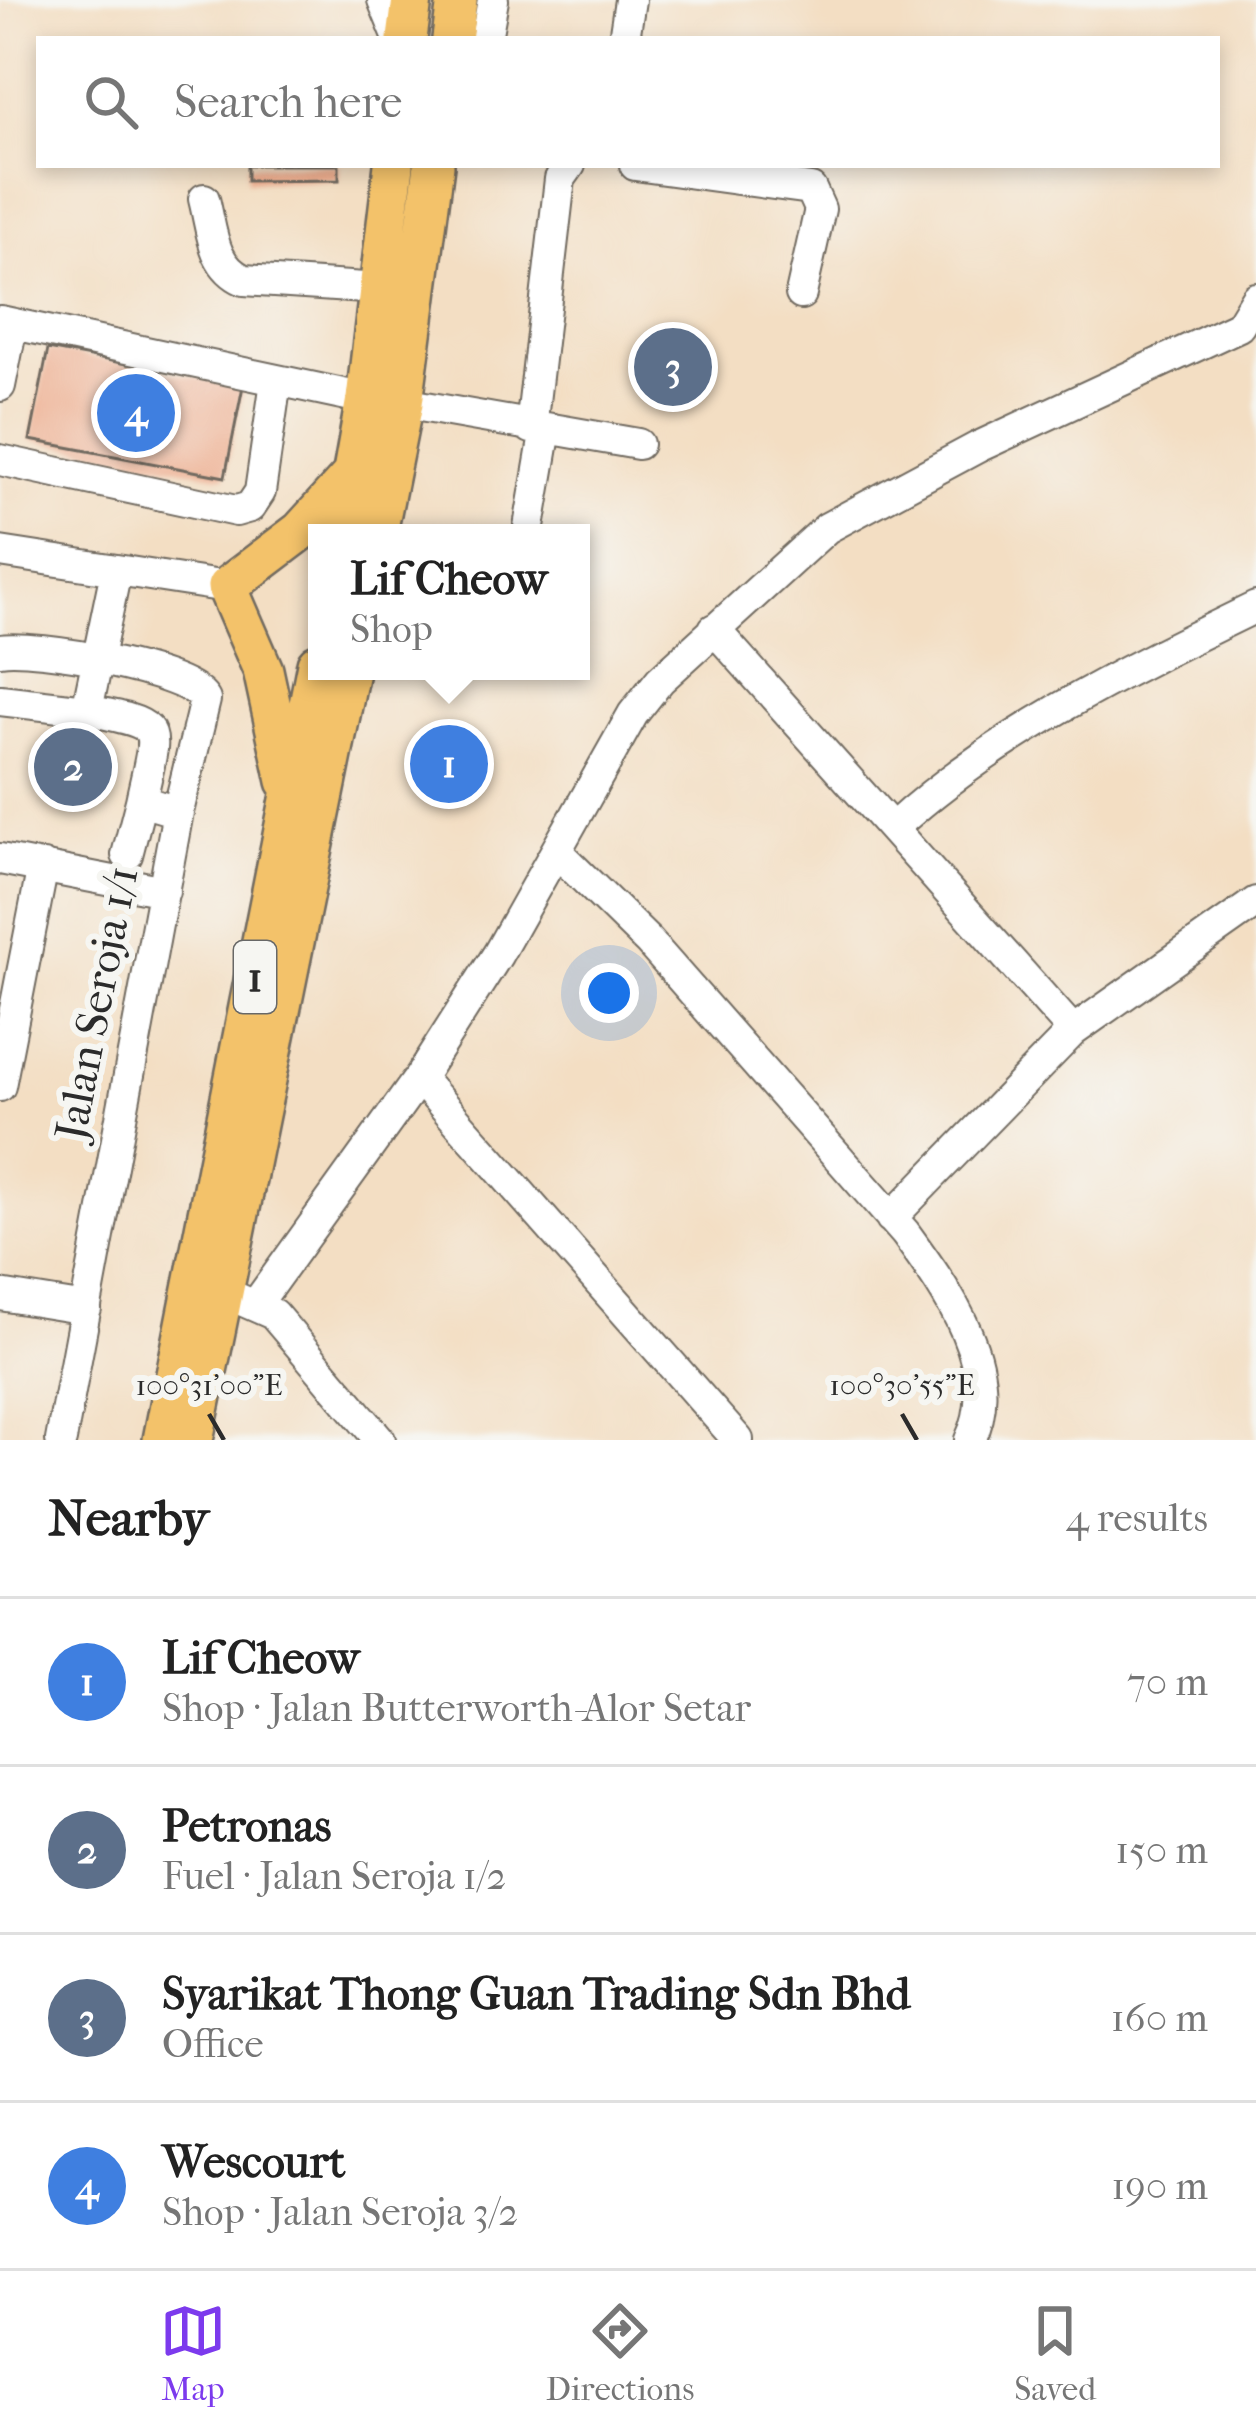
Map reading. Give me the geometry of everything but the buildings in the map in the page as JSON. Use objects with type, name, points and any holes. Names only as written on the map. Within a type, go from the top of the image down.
[{"type":"main road","points":[[404,36],[412,0]]},
{"type":"main road","points":[[452,36],[457,0]]},
{"type":"main road","points":[[377,524],[384,401],[380,289],[394,168]]},
{"type":"main road","points":[[344,524],[352,475],[384,401],[433,168]]},
{"type":"main road","points":[[290,798],[262,670],[227,587],[301,531],[352,475]]},
{"type":"main road","name":"1","points":[[164,1440],[223,1295],[290,798],[314,680]]},
{"type":"main road","name":"1","points":[[194,1440],[347,680]]},
{"type":"street","points":[[383,0],[401,36]]},
{"type":"street","points":[[487,36],[493,0]]},
{"type":"street","points":[[624,36],[630,0]]},
{"type":"street","points":[[529,524],[560,179],[567,168]]},
{"type":"street","points":[[657,168],[811,189],[820,208],[801,293]]},
{"type":"street","points":[[204,199],[220,261],[230,274],[244,280],[380,289]]},
{"type":"street","points":[[380,1440],[273,1314],[223,1295],[419,1078],[633,714],[714,628],[827,528],[978,447],[1247,333],[1256,298]]},
{"type":"street","points":[[0,386],[6,323],[276,381],[638,444]]},
{"type":"street","points":[[0,460],[236,511],[250,507],[260,492],[276,381]]},
{"type":"street","points":[[0,553],[227,587]]},
{"type":"street","points":[[87,710],[116,571]]},
{"type":"street","points":[[892,828],[941,783],[1014,735],[1256,608]]},
{"type":"street","points":[[714,628],[1073,1031]]},
{"type":"street","points":[[0,650],[18,647],[97,661]]},
{"type":"street","name":"Jalan Seroja 1/1","points":[[61,1440],[178,812],[205,700],[200,690],[97,661]]},
{"type":"street","points":[[0,700],[87,710],[144,721],[151,729],[154,740],[127,855]]},
{"type":"street","points":[[141,801],[178,812]]},
{"type":"street","points":[[556,851],[649,942],[891,1218],[939,1280],[965,1331],[982,1392],[970,1440]]},
{"type":"street","points":[[0,859],[164,891]]},
{"type":"street","points":[[0,1086],[43,866]]},
{"type":"street","points":[[891,1218],[1073,1031],[1256,902]]},
{"type":"street","points":[[419,1078],[738,1440]]},
{"type":"street","points":[[0,1295],[86,1309]]},
{"type":"place","name":"Syarikat Thong Guan Trading Sdn Bhd","points":[[673,367]]},
{"type":"place","name":"Wescourt","points":[[136,413]]},
{"type":"place","name":"Lif Cheow","points":[[449,764]]},
{"type":"place","name":"Petronas","points":[[73,767]]}]
